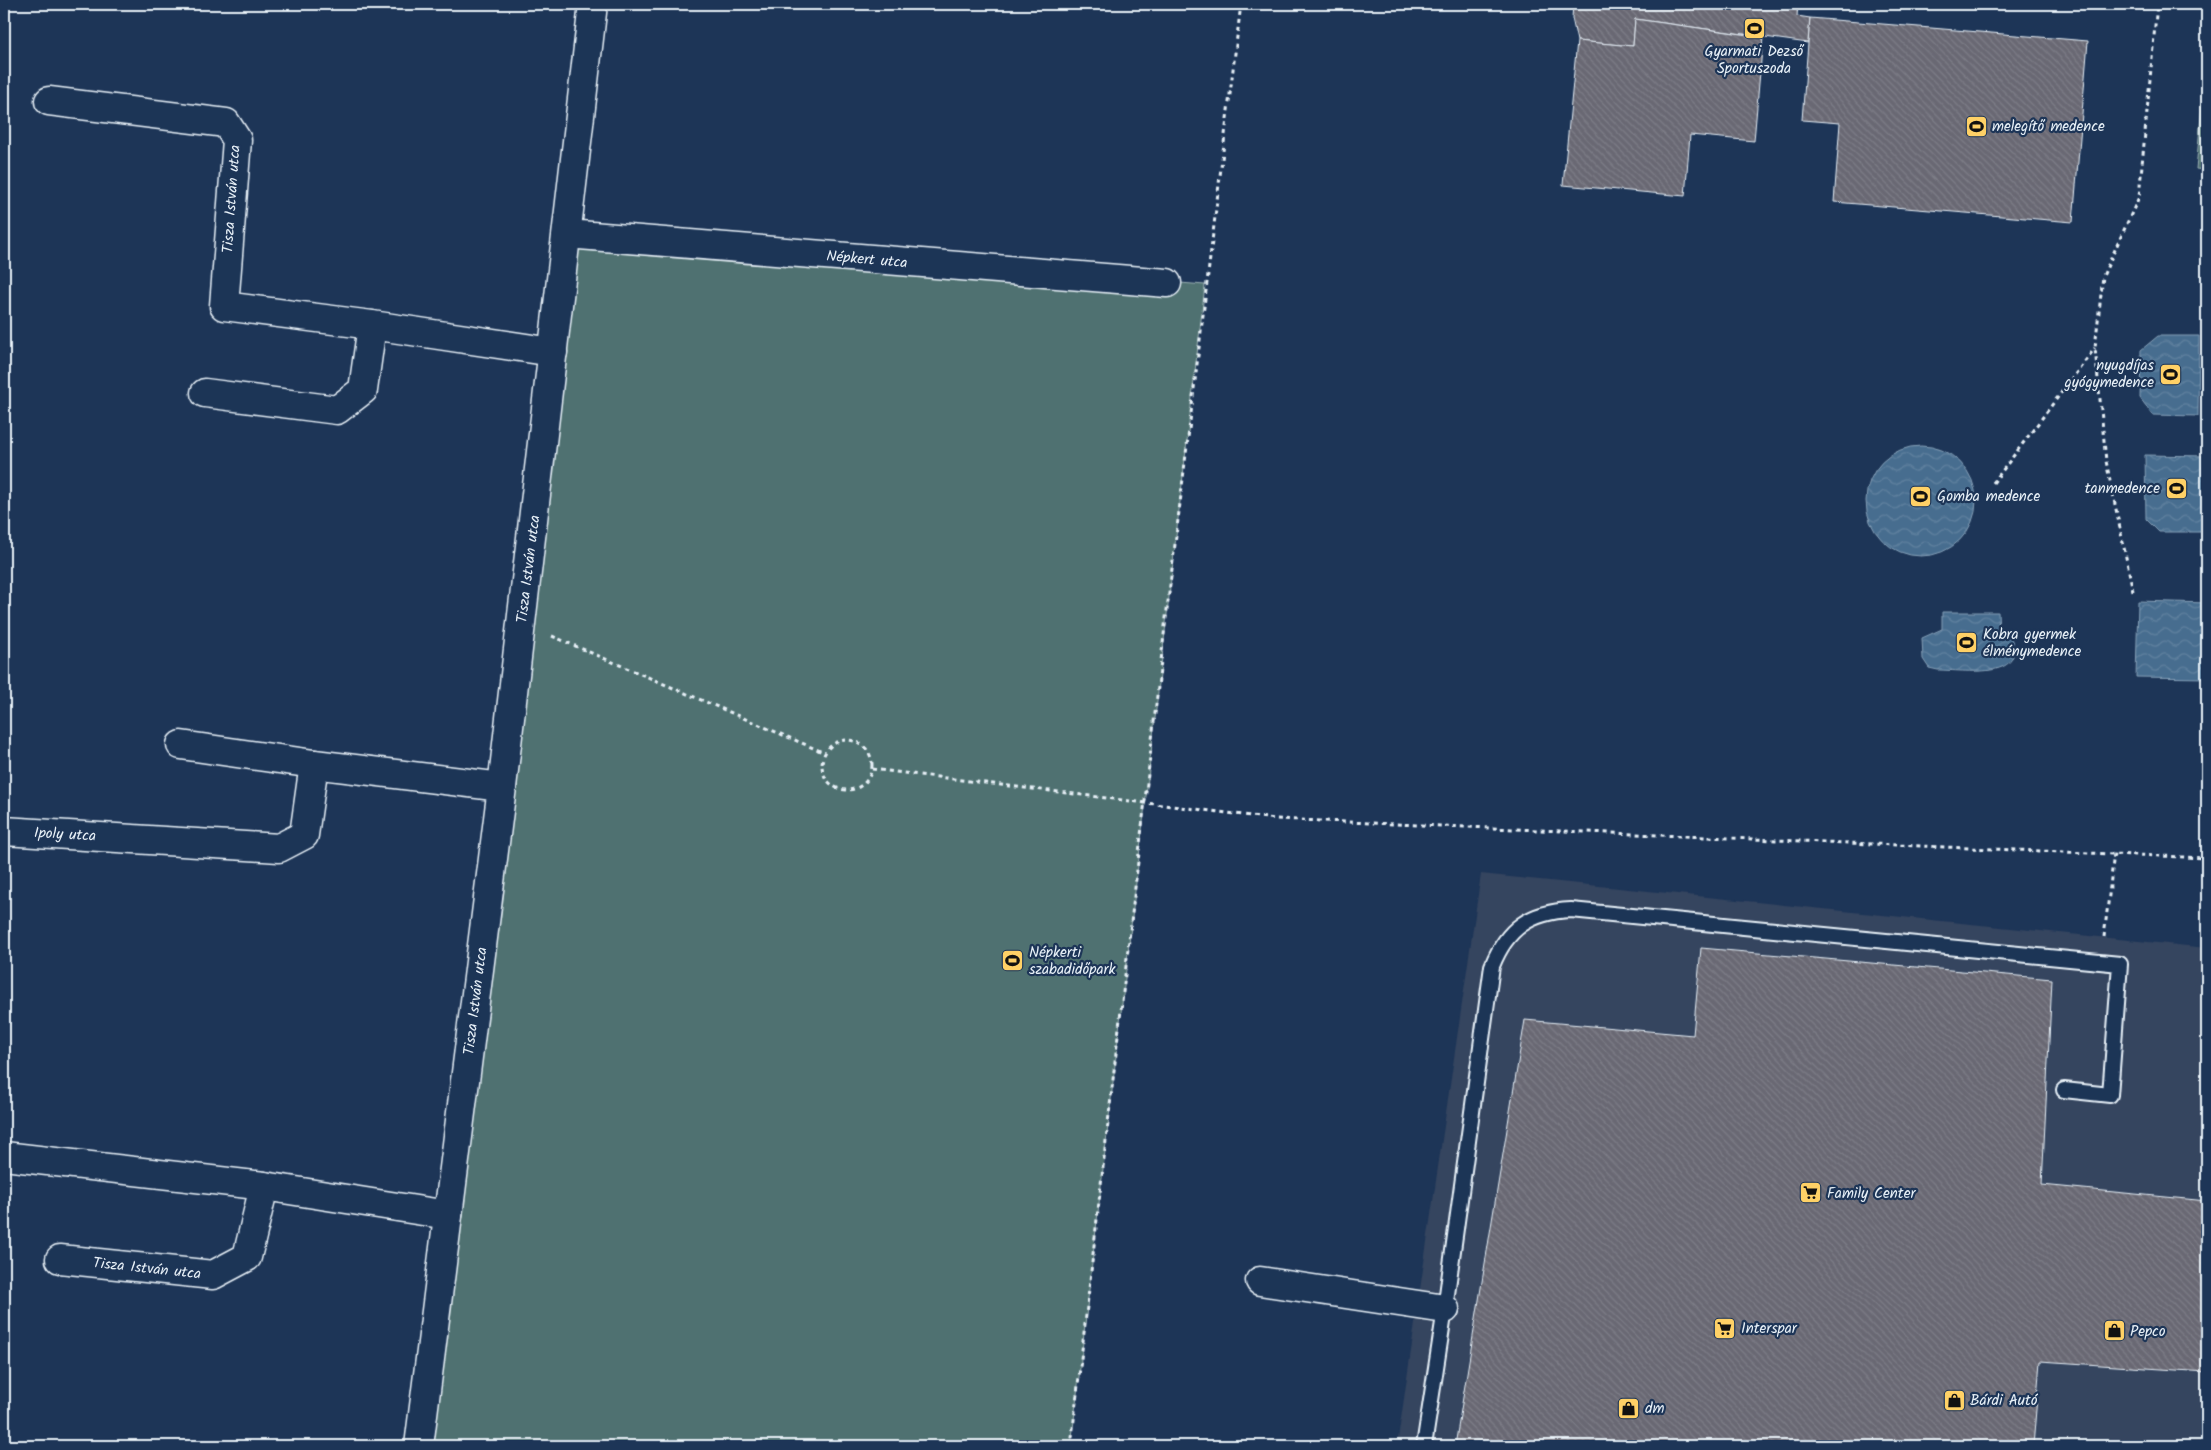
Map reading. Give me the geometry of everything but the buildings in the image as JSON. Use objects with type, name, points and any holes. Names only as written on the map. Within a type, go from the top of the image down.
[{"type":"street","name":"Tisza István utca","points":[[419,1446],[522,623],[593,4]]},
{"type":"street","name":"Tisza István utca","points":[[49,101],[226,123],[237,140],[224,306],[372,325],[553,352]]},
{"type":"street","name":"Népkert utca","points":[[567,234],[1167,284]]},
{"type":"street","points":[[205,393],[337,410],[363,390],[372,325]]},
{"type":"street","points":[[181,745],[314,764],[502,787]]},
{"type":"street","name":"Ipoly utca","points":[[4,831],[280,848],[304,835],[314,764]]},
{"type":"street","points":[[4,1156],[264,1186],[448,1215]]},
{"type":"street","name":"Tisza István utca","points":[[60,1259],[212,1275],[247,1257],[264,1186]]},
{"type":"street","points":[[1260,1281],[1445,1309]]},
{"type":"lane","points":[[1424,1446],[1445,1309],[1492,966],[1500,946],[1514,930],[1531,920],[1550,911],[1571,910],[2120,964],[2110,1095],[2064,1090]]},
{"type":"path","points":[[1071,1446],[1205,285],[1241,4]]},
{"type":"path","points":[[2133,591],[2106,461],[2095,348],[2104,276],[2139,197],[2157,4]]},
{"type":"path","points":[[1993,483],[2095,348]]},
{"type":"path","points":[[522,623],[825,753]]},
{"type":"path","points":[[839,741],[855,741],[867,750],[871,757],[872,769],[866,782],[851,790],[842,790],[827,782],[822,766],[825,753],[832,744],[839,741]]},
{"type":"path","points":[[872,769],[1284,820],[2207,858]]},
{"type":"path","points":[[2101,962],[2114,853]]},
{"type":"shaded area","name":"Family Center","points":[[1481,874],[2207,948],[2207,1446],[1397,1446]]},
{"type":"green space","points":[[2207,52],[2207,170],[2196,169]]},
{"type":"green space","points":[[567,234],[1205,285],[1071,1446],[419,1446]]},
{"type":"water","name":"nyugdíjas gyógymedence","points":[[2158,336],[2199,336],[2198,416],[2153,415],[2140,398],[2141,350]]},
{"type":"water","name":"Gomba medence","points":[[1921,446],[1942,450],[1960,462],[1972,480],[1976,501],[1972,522],[1960,540],[1942,552],[1921,556],[1900,552],[1882,540],[1870,522],[1866,501],[1870,480],[1882,462],[1900,450]]},
{"type":"water","name":"tanmedence","points":[[2145,455],[2207,456],[2207,532],[2159,532],[2146,519]]},
{"type":"water","points":[[2138,601],[2207,603],[2207,678],[2136,677]]},
{"type":"water","name":"Kobra gyermek élménymedence","points":[[1942,612],[1998,612],[1999,634],[2011,638],[2014,652],[2010,661],[2002,667],[1990,670],[1962,671],[1929,668],[1923,659],[1922,638],[1942,629]]},
{"type":"place","name":"Gyarmati Dezső Sportuszoda","points":[[1754,28]]},
{"type":"place","name":"melegítő medence","points":[[1976,126]]},
{"type":"place","name":"nyugdíjas gyógymedence","points":[[2170,374]]},
{"type":"place","name":"tanmedence","points":[[2176,488]]},
{"type":"place","name":"Gomba medence","points":[[1921,496]]},
{"type":"place","name":"Kobra gyermek élménymedence","points":[[1967,643]]},
{"type":"place","name":"Népkerti szabadidőpark","points":[[1013,961]]},
{"type":"place","name":"Family Center","points":[[1811,1193]]},
{"type":"place","name":"Interspar","points":[[1725,1328]]},
{"type":"place","name":"Pepco","points":[[2114,1331]]},
{"type":"place","name":"Bárdi Autó","points":[[1954,1400]]},
{"type":"place","name":"dm","points":[[1629,1408]]}]
